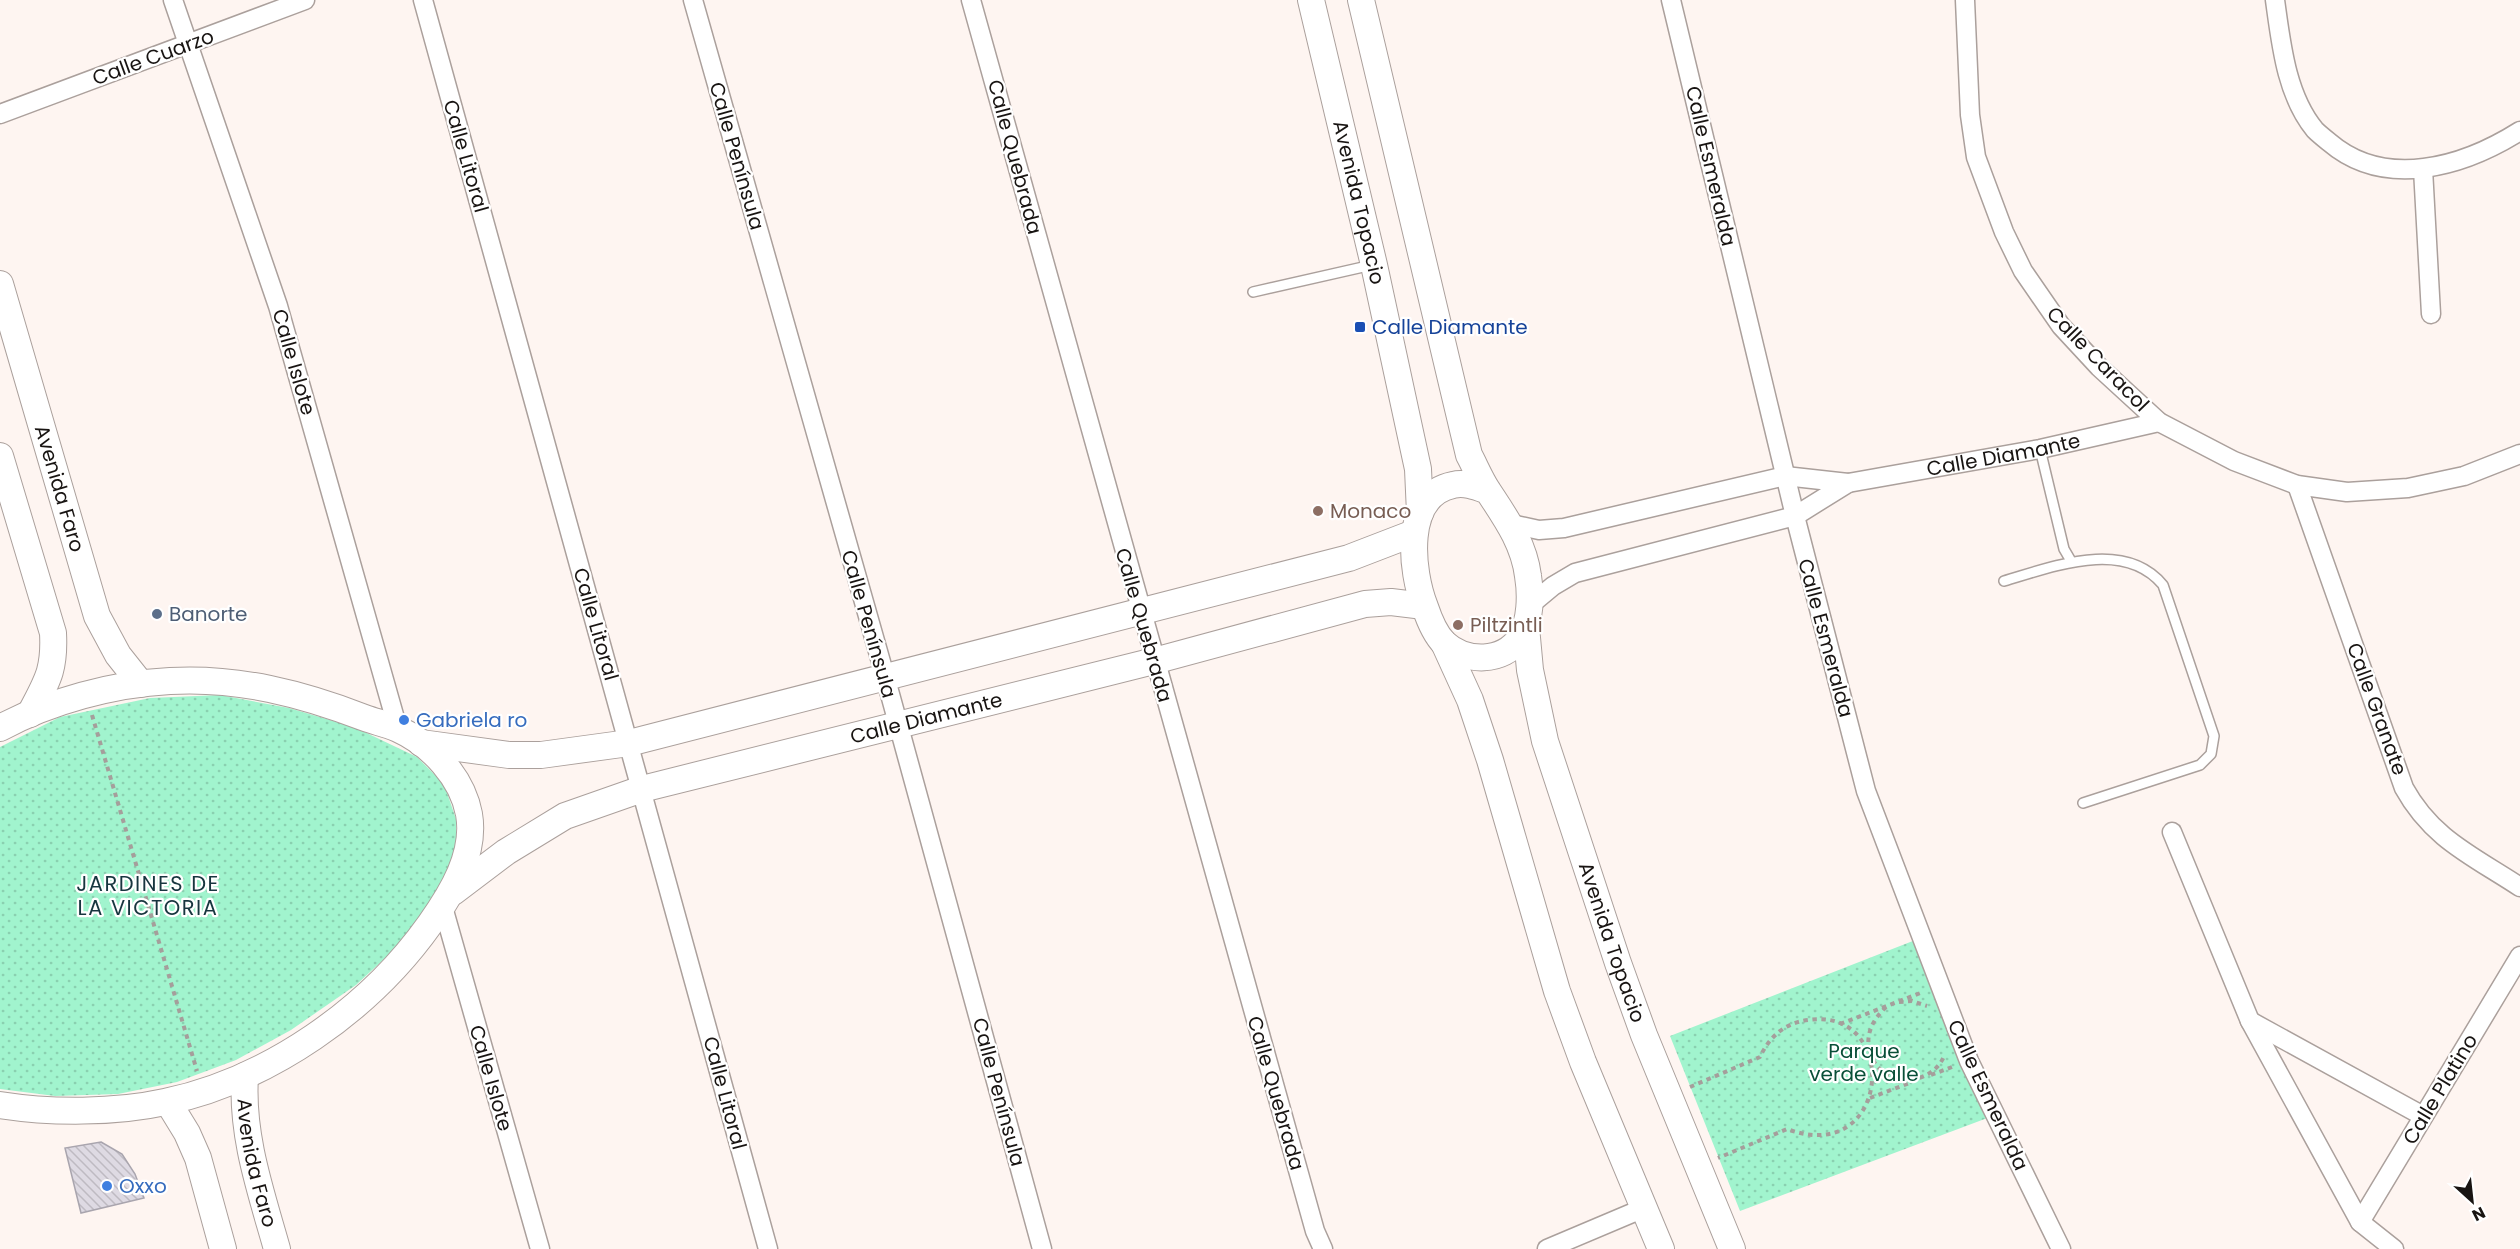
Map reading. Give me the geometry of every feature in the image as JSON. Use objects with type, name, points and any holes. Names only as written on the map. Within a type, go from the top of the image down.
[{"type":"street","name":"Calle Islote","points":[[172,0],[278,306],[398,729]]},
{"type":"street","name":"Calle Cuarzo","points":[[0,114],[305,0]]},
{"type":"street","name":"Calle Litoral","points":[[423,0],[768,1249]]},
{"type":"street","name":"Calle Península","points":[[693,0],[885,676],[1042,1249]]},
{"type":"street","name":"Calle Quebrada","points":[[971,0],[1154,661],[1312,1220],[1323,1249]]},
{"type":"street","name":"Avenida Topacio","points":[[1311,0],[1374,265],[1418,470],[1417,523]]},
{"type":"street","points":[[1361,0],[1468,454],[1488,491],[1510,524],[1528,575],[1527,617],[1520,639],[1510,647],[1485,658],[1472,658],[1444,643]]},
{"type":"street","name":"Calle Esmeralda","points":[[1671,0],[1785,476],[1866,791],[1969,1061],[2061,1249]]},
{"type":"street","name":"Calle Caracol","points":[[1965,0],[1970,115],[1976,157],[2004,232],[2024,271],[2061,326],[2099,367],[2159,422],[2234,461],[2297,485],[2347,492],[2408,488],[2464,476],[2520,454]]},
{"type":"street","points":[[2275,0],[2283,56],[2298,100],[2315,130],[2344,155],[2368,164],[2396,170],[2423,169],[2462,160],[2520,131]]},
{"type":"street","points":[[2423,169],[2431,314]]},
{"type":"street","name":"Avenida Faro","points":[[0,284],[97,616],[118,655],[141,684]]},
{"type":"street","name":"Calle Diamante","points":[[1510,524],[1539,530],[1563,528],[1785,476],[1848,483],[2040,449],[2159,422]]},
{"type":"street","points":[[0,456],[53,633],[54,660],[48,680],[30,714]]},
{"type":"street","name":"Calle Diamante","points":[[1527,617],[1553,586],[1575,573],[1795,516],[1848,483]]},
{"type":"street","points":[[1488,491],[1469,485],[1452,485],[1434,494],[1417,523],[1415,578],[1434,629],[1444,643],[1470,700],[1561,1001],[1583,1062],[1661,1249]]},
{"type":"street","name":"Calle Granate","points":[[2297,485],[2404,788],[2421,815],[2441,836],[2520,886]]},
{"type":"street","points":[[421,743],[509,755],[541,755],[629,742],[1349,558],[1417,523]]},
{"type":"street","name":"Calle Diamante","points":[[447,900],[506,852],[565,816],[642,789],[1154,661],[1365,604],[1391,602],[1424,606]]},
{"type":"street","name":"Avenida Topacio","points":[[1527,617],[1530,670],[1545,741],[1644,1035],[1732,1249]]},
{"type":"street","points":[[0,728],[30,714],[86,695],[141,684],[171,680],[256,686],[298,694],[398,729],[421,743],[453,776],[461,790],[470,817],[470,833],[465,860],[447,900],[413,949],[369,993],[317,1034],[244,1076],[203,1092],[168,1102],[47,1110],[0,1105]]},
{"type":"street","points":[[2172,832],[2250,1021],[2360,1222],[2394,1249]]},
{"type":"street","name":"Calle Islote","points":[[447,900],[540,1249]]},
{"type":"street","name":"Calle Platino","points":[[2360,1222],[2520,956]]},
{"type":"street","points":[[2250,1021],[2423,1116]]},
{"type":"street","name":"Avenida Faro","points":[[244,1076],[243,1105],[247,1138],[277,1249]]},
{"type":"street","points":[[168,1102],[187,1133],[198,1158],[223,1249]]},
{"type":"street","points":[[1547,1249],[1644,1208]]},
{"type":"lane","points":[[1253,292],[1374,265]]},
{"type":"lane","points":[[2040,449],[2064,549],[2071,561]]},
{"type":"lane","points":[[2004,580],[2071,561],[2104,559],[2145,570],[2163,585],[2214,736],[2211,754],[2200,765],[2083,802]]},
{"type":"path","points":[[86,695],[203,1092]]},
{"type":"path","points":[[1840,1024],[1940,986]]},
{"type":"path","points":[[1899,1002],[1912,1001],[1930,1008]]},
{"type":"path","points":[[1698,1167],[1787,1129],[1805,1136],[1823,1136],[1841,1130],[1857,1118],[1870,1098],[1874,1084],[1868,1041],[1870,1028],[1876,1016],[1886,1006]]},
{"type":"path","points":[[1669,1096],[1760,1057],[1766,1044],[1780,1030],[1797,1021],[1816,1019],[1840,1024],[1852,1032],[1870,1054],[1876,1066],[1892,1077],[1908,1081],[1923,1078],[1935,1071],[1943,1060],[1947,1048]]},
{"type":"path","points":[[1870,1098],[1969,1061]]},
{"type":"green space","points":[[220,695],[289,708],[354,727],[417,757],[444,784],[456,819],[456,854],[444,885],[408,937],[356,985],[291,1030],[236,1060],[177,1082],[118,1094],[55,1096],[0,1089],[0,747],[60,717],[150,698]]},
{"type":"green space","name":"Parque verde valle","points":[[1923,937],[1990,1117],[1740,1211],[1670,1036]]},
{"type":"building","name":"Oxxo","points":[[101,1142],[122,1154],[135,1174],[144,1198],[81,1213],[65,1148]]},
{"type":"place","name":"Calle Diamante","points":[[1360,327]]},
{"type":"place","name":"Monaco","points":[[1318,511]]},
{"type":"place","name":"Banorte","points":[[157,614]]},
{"type":"place","name":"Piltzintli","points":[[1458,625]]},
{"type":"place","name":"Gabriela ro","points":[[404,720]]},
{"type":"place","name":"Oxxo","points":[[107,1186]]},
{"type":"district","name":"JARDINES DE LA VICTORIA","points":[[148,896]]}]
